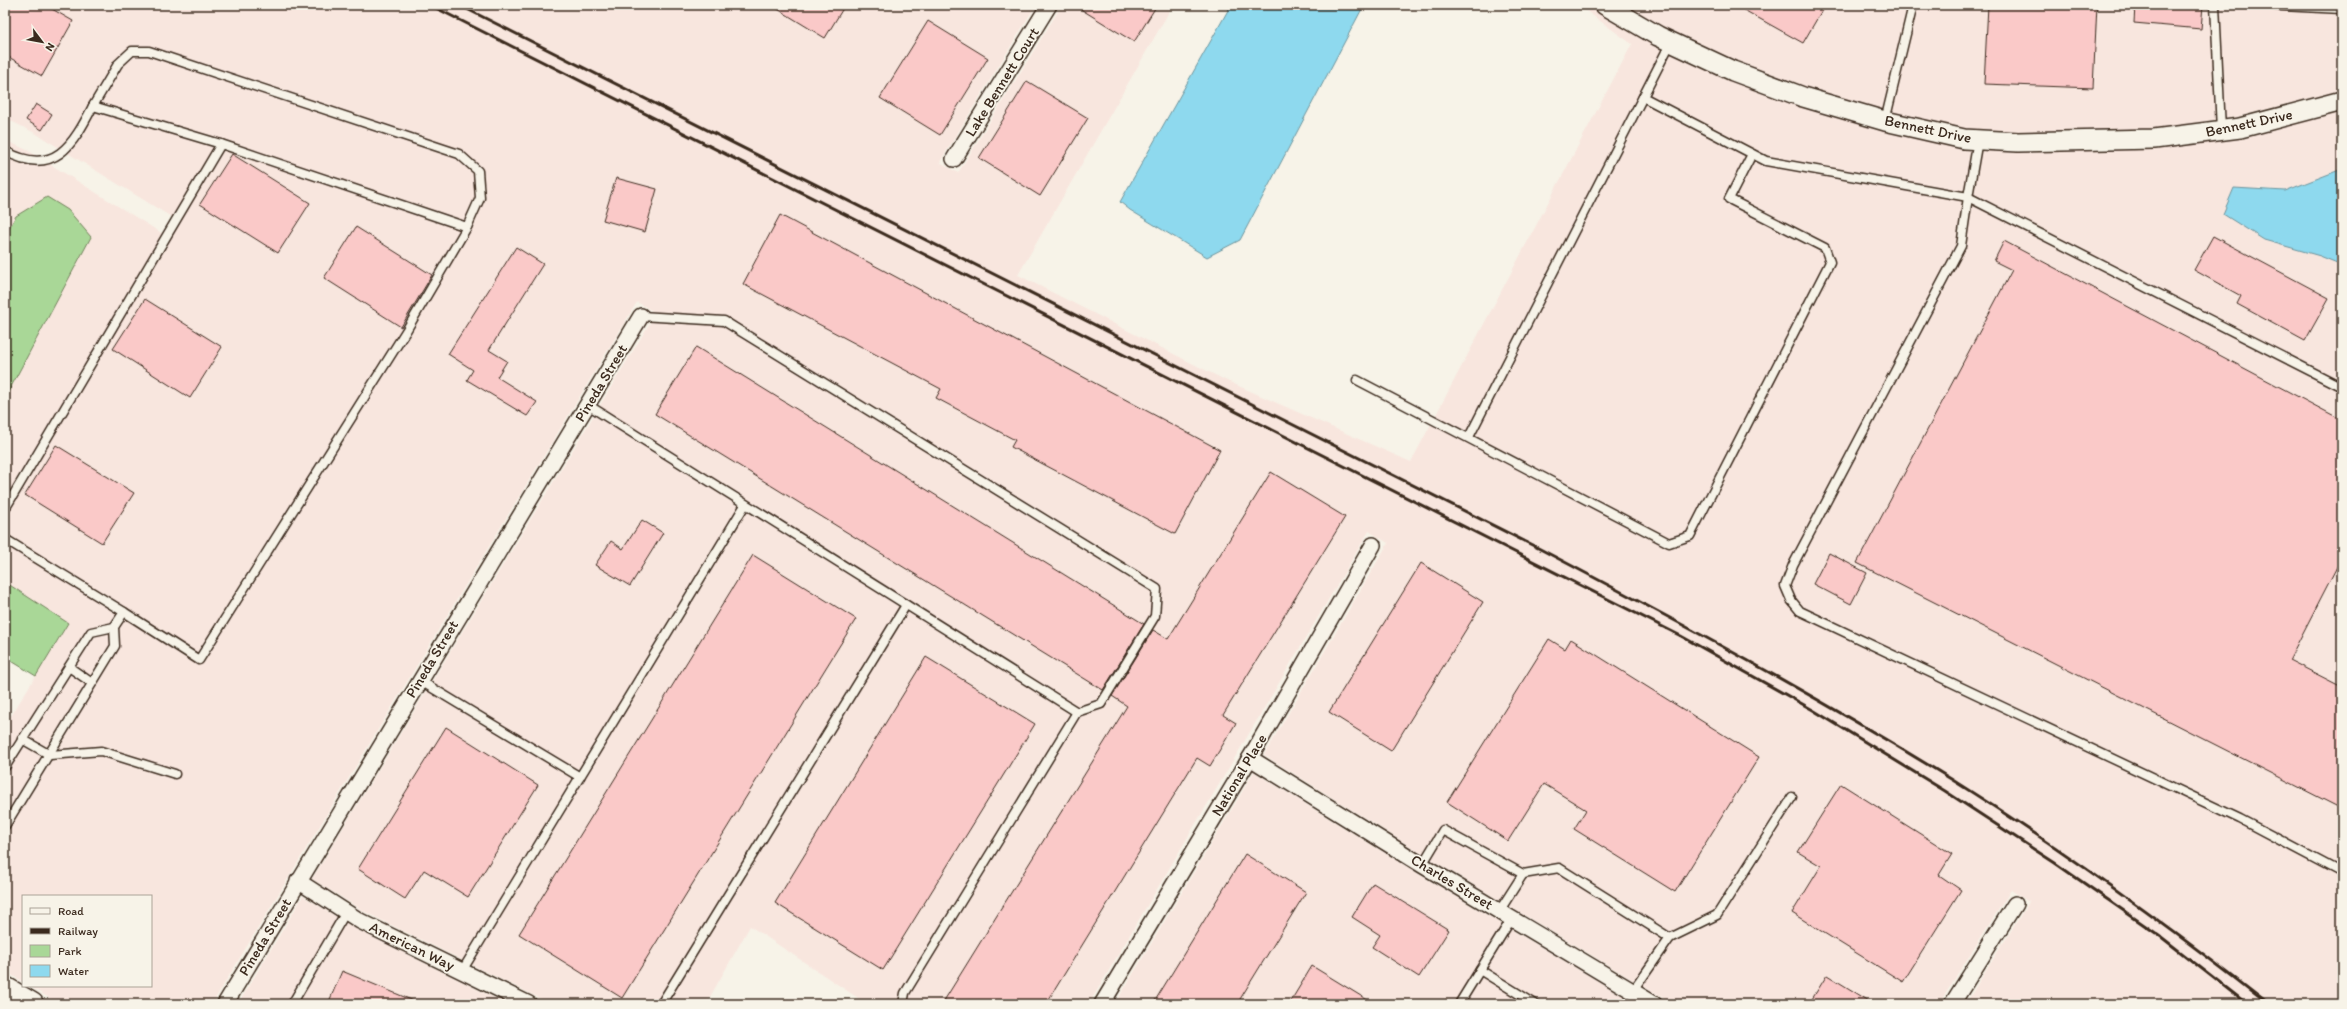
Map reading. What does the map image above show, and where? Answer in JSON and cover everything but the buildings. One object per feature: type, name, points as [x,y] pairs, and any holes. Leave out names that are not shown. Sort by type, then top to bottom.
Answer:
[{"type":"main road","points":[[5,988],[32,1004]]},
{"type":"street","name":"Lake Bennett Court","points":[[954,159],[1049,5]]},
{"type":"street","name":"Bennett Drive","points":[[1605,5],[1625,10],[1671,42],[1733,71],[1761,82],[1802,97],[1885,121],[1964,139],[2018,142],[2154,139],[2240,128],[2342,101]]},
{"type":"street","name":"Pineda Street","points":[[225,1004],[641,316]]},
{"type":"street","name":"National Place","points":[[1102,1004],[1250,758],[1374,545]]},
{"type":"street","name":"Charles Street","points":[[1250,758],[1422,865],[1654,1004]]},
{"type":"street","name":"American Way","points":[[298,881],[360,921],[529,1004]]},
{"type":"street","points":[[1952,1004],[2015,904]]},
{"type":"lane","points":[[1885,121],[1913,5]]},
{"type":"lane","points":[[2215,5],[2221,130]]},
{"type":"lane","points":[[2262,5],[2342,9]]},
{"type":"lane","points":[[1469,437],[1671,42]]},
{"type":"lane","points":[[5,151],[37,161],[60,155],[77,137],[93,106],[118,64],[132,51],[149,51],[459,154],[478,171],[480,198],[467,227],[406,331],[199,660],[5,539]]},
{"type":"lane","points":[[1642,97],[1766,161],[1968,197],[2342,387]]},
{"type":"lane","points":[[93,106],[221,144],[467,227]]},
{"type":"lane","points":[[1978,140],[1961,246],[1793,565],[1785,586],[1791,600],[1800,611],[2240,818],[2342,873]]},
{"type":"lane","points":[[5,509],[221,144]]},
{"type":"lane","points":[[1358,380],[1669,543],[1690,536],[1830,262],[1825,248],[1729,200],[1752,154]]},
{"type":"lane","points":[[641,316],[724,321],[1157,589],[1156,616],[1101,704],[1077,712],[905,993],[904,1004]]},
{"type":"lane","points":[[588,405],[1077,712]]},
{"type":"lane","points":[[462,971],[744,504]]},
{"type":"lane","points":[[661,1004],[906,605]]},
{"type":"lane","points":[[5,826],[50,755],[115,646],[114,628],[124,612]]},
{"type":"lane","points":[[5,767],[91,632],[114,628]]},
{"type":"lane","points":[[69,667],[92,683]]},
{"type":"lane","points":[[420,680],[580,777]]},
{"type":"lane","points":[[22,739],[50,755],[101,750],[175,774]]},
{"type":"lane","points":[[1633,991],[1670,938],[1717,915],[1792,797]]},
{"type":"lane","points":[[1422,865],[1443,830],[1523,874],[1560,868],[1670,938]]},
{"type":"lane","points":[[1459,1004],[1480,970],[1523,874]]},
{"type":"lane","points":[[292,1004],[346,912]]},
{"type":"lane","points":[[1480,970],[1535,1004]]},
{"type":"shaded area","points":[[5,5],[630,5],[636,8],[638,5],[1036,5],[940,162],[958,173],[1062,5],[1173,5],[1018,275],[1225,380],[1411,462],[1632,44],[1578,5],[1587,5],[1653,45],[1729,80],[1800,107],[1893,134],[1963,149],[2020,153],[2155,149],[2244,138],[2342,112],[2342,169],[2285,191],[2258,188],[2321,256],[2342,265],[2342,1004],[1965,1004],[2029,902],[2011,890],[1939,1004],[1673,1004],[1427,857],[1264,755],[1388,543],[1369,531],[1089,1004],[867,1004],[750,926],[706,1004],[551,1004],[365,912],[312,879],[656,313],[637,302],[212,1004],[59,1004],[31,987],[152,987],[152,895],[22,895],[22,981],[5,971],[5,726],[68,623],[5,582],[5,398],[91,237],[16,216],[5,235],[5,140],[27,150],[163,234],[173,218],[35,133],[5,118]]},
{"type":"shaded area","points":[[1624,5],[2342,5],[2342,90],[2237,117],[2152,129],[2017,132],[1965,129],[1897,114],[1805,88],[1737,62],[1662,27]]},
{"type":"shaded area","points":[[1254,772],[1417,873],[1636,1004],[1115,1004]]},
{"type":"shaded area","points":[[303,896],[356,929],[507,1004],[238,1004]]},
{"type":"green space","points":[[47,197],[68,210],[91,237],[5,398],[5,235],[16,216]]},
{"type":"green space","points":[[5,582],[68,623],[36,676],[5,657]]},
{"type":"water","points":[[1231,5],[1364,5],[1240,240],[1207,257],[1130,210],[1120,202]]},
{"type":"water","points":[[2342,169],[2342,265],[2320,256],[2264,240],[2223,214],[2234,188],[2285,191]]},
{"type":"railway","points":[[430,5],[1681,636],[1813,710],[1945,791],[2055,863],[2160,936],[2247,1004]]},
{"type":"railway","points":[[459,5],[1540,549],[1747,660],[1901,748],[2033,832],[2112,887],[2268,1004]]}]
